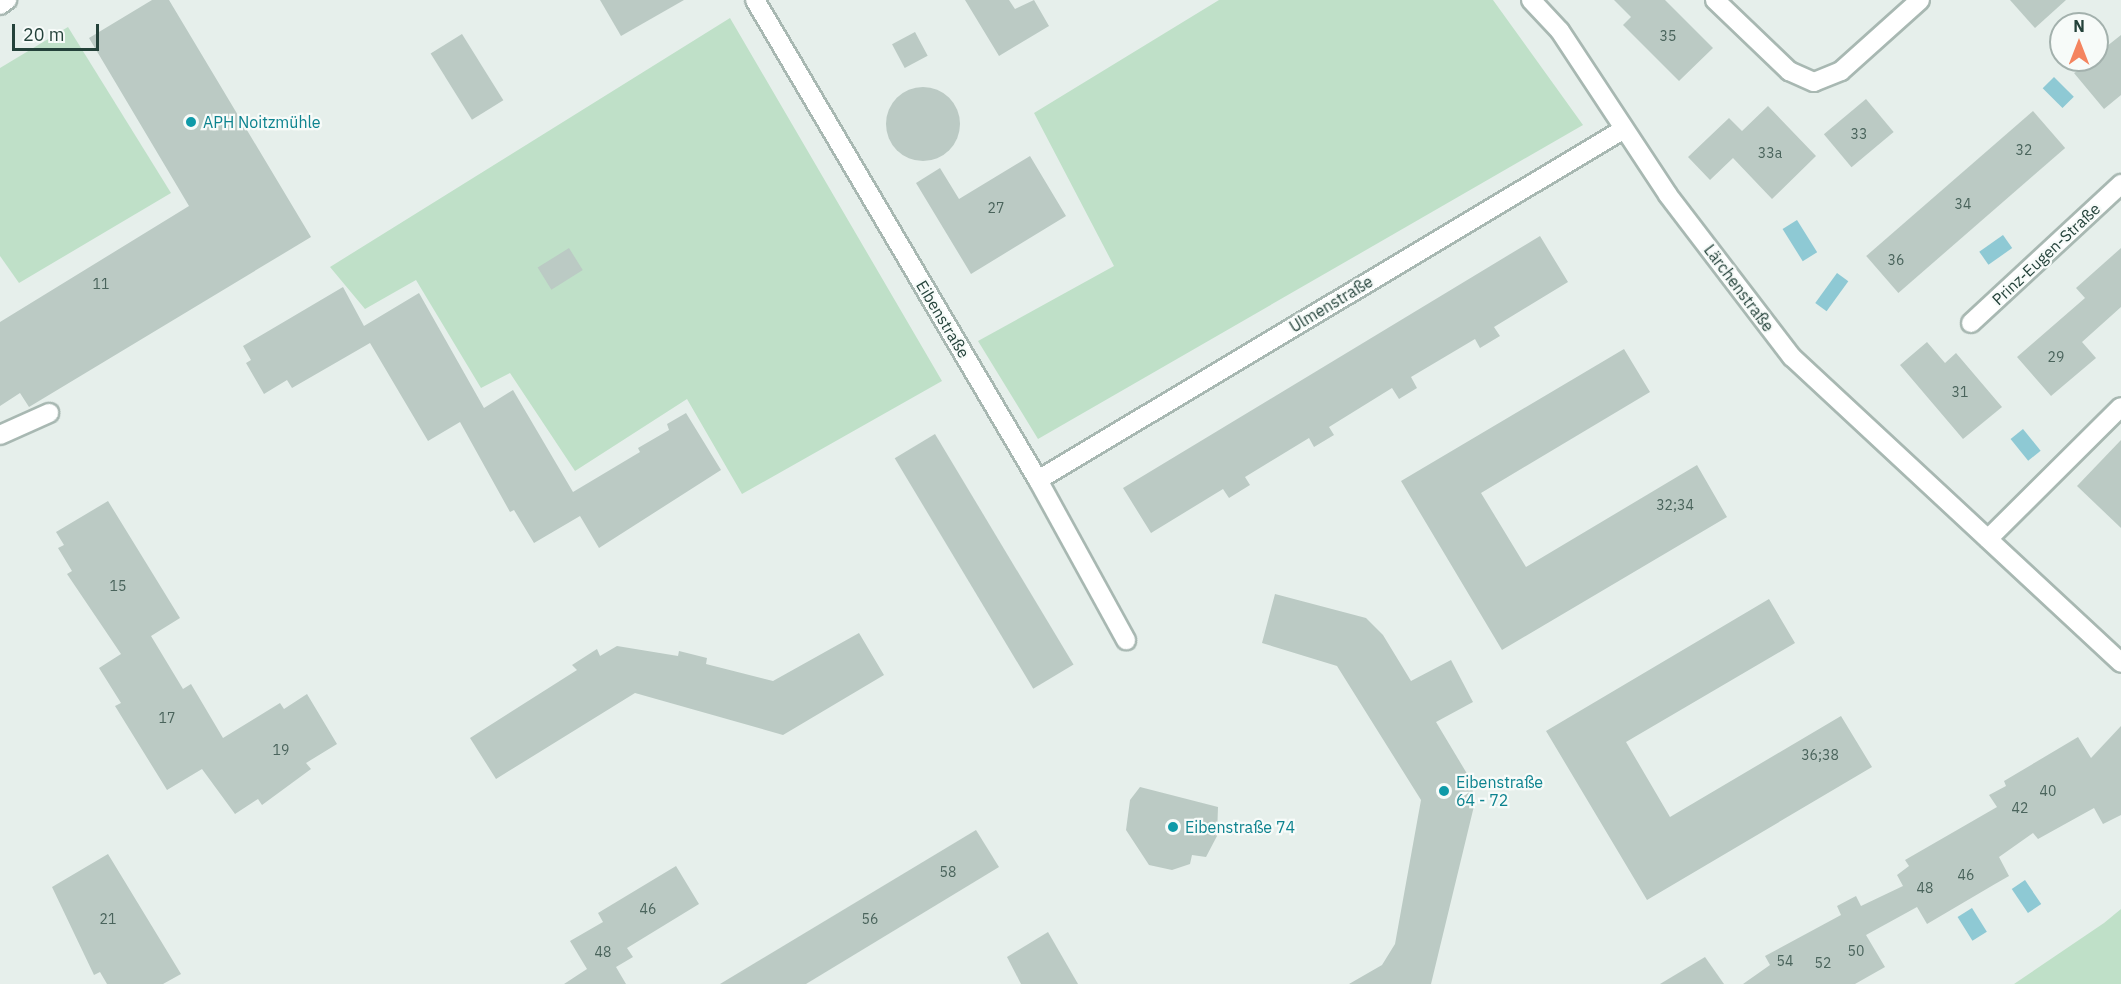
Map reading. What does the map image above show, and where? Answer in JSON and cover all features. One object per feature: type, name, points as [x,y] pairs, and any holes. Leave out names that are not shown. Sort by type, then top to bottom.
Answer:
[{"type":"street","points":[[0,4],[7,0]]},
{"type":"street","name":"Eibenstraße","points":[[755,0],[1038,480],[1126,640]]},
{"type":"street","name":"Lärchenstraße","points":[[1532,0],[1560,31],[1668,195],[1792,357],[2121,663]]},
{"type":"street","points":[[1715,0],[1790,71],[1814,82],[1841,71],[1920,0]]},
{"type":"street","name":"Ulmenstraße","points":[[1038,480],[1624,129]]},
{"type":"street","name":"Prinz-Eugen-Straße","points":[[1971,323],[2121,184]]},
{"type":"street","points":[[0,435],[49,413]]},
{"type":"street","points":[[1988,539],[2119,414]]},
{"type":"green space","points":[[1219,0],[1493,0],[1583,125],[1038,439],[978,341],[1114,266],[1034,113]]},
{"type":"green space","points":[[730,18],[942,381],[742,494],[687,399],[575,471],[510,373],[481,388],[416,280],[365,309],[330,267]]},
{"type":"green space","points":[[68,27],[171,193],[19,283],[0,256],[0,68]]},
{"type":"green space","points":[[2121,909],[2121,984],[2014,984],[2104,923]]},
{"type":"water","points":[[2054,77],[2074,97],[2062,108],[2043,88]]},
{"type":"water","points":[[1797,220],[1817,252],[1803,261],[1783,229]]},
{"type":"water","points":[[2003,235],[2012,248],[1988,265],[1979,252]]},
{"type":"water","points":[[1837,273],[1848,281],[1827,311],[1815,303]]},
{"type":"water","points":[[2023,429],[2041,451],[2028,461],[2011,439]]},
{"type":"water","points":[[2025,880],[2041,904],[2028,913],[2012,889]]},
{"type":"water","points":[[1972,908],[1987,932],[1972,941],[1958,917]]},
{"type":"building","name":"APH Noitzmühle","points":[[152,0],[169,0],[311,237],[29,407],[20,393],[0,406],[0,322],[189,206],[89,38]]},
{"type":"building","points":[[600,0],[684,0],[621,36]]},
{"type":"building","points":[[965,0],[1009,0],[1015,9],[1034,0],[1049,26],[999,56]]},
{"type":"building","points":[[1614,0],[1665,0],[1713,48],[1679,81],[1623,25],[1631,17]]},
{"type":"building","points":[[2010,0],[2066,0],[2053,12],[2049,12],[2049,15],[2035,28]]},
{"type":"building","points":[[915,32],[928,56],[905,68],[892,44]]},
{"type":"building","points":[[462,34],[503,100],[472,120],[431,54]]},
{"type":"building","points":[[2121,35],[2121,95],[2104,109],[2074,73],[2109,72],[2109,44]]},
{"type":"building","points":[[923,87],[937,90],[949,98],[957,110],[960,124],[957,138],[949,150],[937,158],[923,161],[909,158],[897,150],[889,138],[886,124],[889,110],[897,98],[909,90]]},
{"type":"building","points":[[1866,99],[1894,132],[1852,167],[1824,134]]},
{"type":"building","points":[[1768,106],[1816,156],[1772,199],[1733,158],[1710,180],[1688,157],[1729,118],[1742,131]]},
{"type":"building","points":[[2033,111],[2065,148],[1898,293],[1866,256]]},
{"type":"building","points":[[1030,156],[1066,216],[971,274],[916,183],[940,168],[959,199]]},
{"type":"building","points":[[1540,236],[1568,282],[1494,327],[1500,336],[1480,348],[1475,339],[1411,377],[1417,388],[1399,399],[1392,388],[1329,427],[1334,435],[1314,447],[1309,438],[1245,477],[1250,485],[1229,498],[1223,489],[1151,533],[1123,488]]},
{"type":"building","points":[[569,248],[583,270],[551,290],[538,268]]},
{"type":"building","points":[[2121,248],[2121,307],[2082,342],[2096,358],[2051,396],[2017,357],[2085,298],[2076,288]]},
{"type":"building","points":[[343,287],[364,326],[419,293],[484,408],[513,390],[573,492],[640,452],[638,448],[669,430],[667,424],[686,413],[721,470],[599,548],[580,516],[534,543],[514,510],[510,512],[460,422],[428,441],[370,343],[292,388],[287,380],[264,394],[246,363],[251,360],[243,346]]},
{"type":"building","points":[[1927,342],[1945,363],[1956,353],[2002,407],[1963,439],[1900,365]]},
{"type":"building","points":[[1624,349],[1650,392],[1481,493],[1526,567],[1697,465],[1727,517],[1502,650],[1401,481]]},
{"type":"building","points":[[935,434],[1074,665],[1033,689],[895,458]]},
{"type":"building","points":[[2121,440],[2121,528],[2077,486]]},
{"type":"building","points":[[108,501],[180,618],[151,636],[183,689],[191,684],[223,738],[280,703],[284,709],[307,694],[337,744],[306,763],[311,769],[262,805],[258,799],[235,814],[202,769],[167,790],[115,706],[121,703],[99,668],[121,654],[67,574],[72,571],[58,548],[64,545],[56,532]]},
{"type":"building","name":"Eibenstraße 64 - 72","points":[[1275,594],[1366,618],[1383,635],[1411,681],[1451,660],[1473,702],[1436,722],[1472,782],[1474,806],[1431,984],[1349,984],[1382,965],[1395,944],[1421,800],[1337,666],[1262,643]]},
{"type":"building","points":[[1769,599],[1795,643],[1626,742],[1670,817],[1841,716],[1872,767],[1647,900],[1546,731]]},
{"type":"building","points":[[859,633],[884,675],[783,735],[635,693],[496,779],[470,738],[577,670],[572,665],[597,649],[600,656],[617,646],[678,656],[679,651],[707,658],[706,664],[773,681]]},
{"type":"building","points":[[2121,726],[2121,815],[2103,824],[2094,808],[2038,839],[2033,833],[1999,857],[2009,876],[1927,924],[1917,907],[1866,935],[1885,967],[1855,984],[1743,984],[1770,965],[1765,956],[1841,915],[1837,906],[1856,896],[1861,906],[1903,886],[1897,875],[1909,866],[1905,860],[1997,807],[1989,795],[2006,786],[2004,781],[2078,737],[2091,758]]},
{"type":"building","name":"Eibenstraße 74","points":[[1140,787],[1218,807],[1217,836],[1206,857],[1192,855],[1190,864],[1172,870],[1149,865],[1126,830],[1130,800]]},
{"type":"building","points":[[976,830],[999,867],[806,984],[720,984]]},
{"type":"building","points":[[108,854],[181,974],[163,984],[107,984],[100,972],[94,975],[52,887]]},
{"type":"building","points":[[676,866],[699,904],[627,948],[633,957],[616,967],[626,984],[564,984],[587,969],[570,941],[603,922],[598,913]]},
{"type":"building","points":[[1048,932],[1078,984],[1021,984],[1007,957]]},
{"type":"building","points":[[1705,957],[1724,984],[1660,984]]},
{"type":"place","name":"APH Noitzmühle","points":[[191,122]]},
{"type":"place","name":"Eibenstraße 64 - 72","points":[[1444,791]]},
{"type":"place","name":"Eibenstraße 74","points":[[1173,827]]}]
